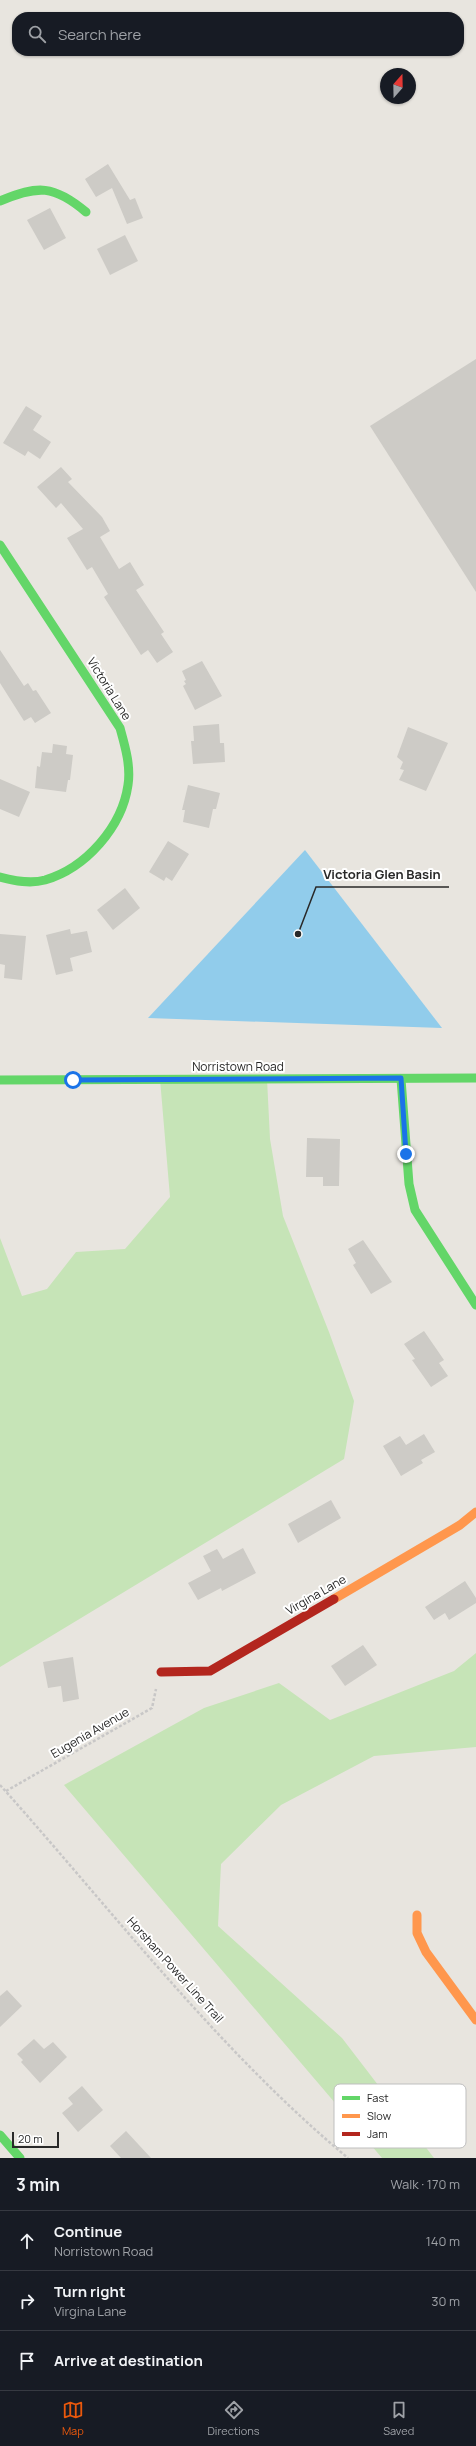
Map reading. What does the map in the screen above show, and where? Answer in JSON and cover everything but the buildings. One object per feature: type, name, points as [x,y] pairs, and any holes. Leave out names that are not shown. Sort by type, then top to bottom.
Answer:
[{"type":"street","points":[[0,201],[24,191],[44,188],[68,196],[86,212]]},
{"type":"street","name":"Victoria Lane","points":[[0,545],[120,728],[127,759],[128,785],[122,807],[102,841],[69,871],[41,881],[27,882],[0,877]]},
{"type":"street","points":[[401,1078],[409,1184],[415,1210],[476,1306]]},
{"type":"street","name":"Norristown Road","points":[[0,1080],[476,1078]]},
{"type":"street","name":"Virgina Lane","points":[[161,1672],[210,1671],[460,1525],[476,1512]]},
{"type":"street","points":[[417,1914],[417,1933],[426,1952],[476,2020]]},
{"type":"street","points":[[0,2135],[20,2158]]},
{"type":"path","name":"Eugenia Avenue","points":[[6,1792],[152,1708],[161,1672]]},
{"type":"path","name":"Horsham Power Line Trail","points":[[0,1785],[202,2014],[299,2117],[334,2146]]},
{"type":"path","name":"Horsham Power Line Trail","points":[[336,2148],[348,2158]]},
{"type":"green space","points":[[160,1079],[267,1079],[270,1139],[283,1216],[329,1332],[354,1401],[344,1459],[0,1667],[0,1238],[22,1296],[47,1289],[76,1252],[125,1249],[170,1197]]},
{"type":"green space","points":[[476,1653],[476,1747],[374,1756],[281,1805],[221,1864],[218,1926],[342,2038],[377,2084],[334,2084],[334,2102],[64,1785],[204,1708],[279,1683],[330,1720],[454,1671]]},
{"type":"green space","points":[[373,2148],[426,2148],[434,2158],[382,2158]]},
{"type":"water","points":[[305,850],[442,1028],[148,1018]]},
{"type":"traffic: fast","points":[[0,201],[25,192],[45,190],[55,192],[75,203],[86,212]]},
{"type":"traffic: fast","points":[[0,545],[120,728],[129,771],[128,785],[118,816],[100,844],[88,856],[60,874],[45,880],[22,882],[0,877]]},
{"type":"traffic: fast","points":[[0,1080],[476,1078]]},
{"type":"traffic: fast","points":[[401,1079],[409,1184],[415,1210],[476,1305]]},
{"type":"traffic: fast","points":[[0,2135],[20,2158]]},
{"type":"traffic: slow","points":[[334,1599],[460,1525],[476,1512]]},
{"type":"traffic: slow","points":[[417,1915],[417,1933],[426,1952],[476,2020]]},
{"type":"traffic: jam","points":[[161,1672],[210,1671],[334,1599]]},
{"type":"place","name":"Victoria Glen Basin","points":[[298,934]]},
{"type":"route","points":[[73,1080],[401,1078],[406,1154]]}]
